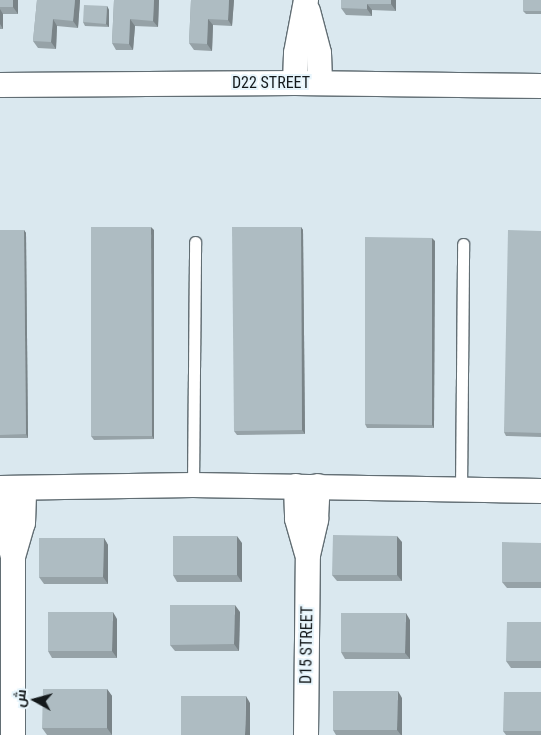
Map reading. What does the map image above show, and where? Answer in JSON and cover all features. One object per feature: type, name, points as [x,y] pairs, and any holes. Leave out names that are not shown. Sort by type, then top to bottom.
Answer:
[{"type":"street","points":[[295,82],[296,53],[306,4]]},
{"type":"street","points":[[306,4],[319,53],[320,83]]},
{"type":"street","name":"D22 STREET","points":[[0,85],[295,82],[541,86]]},
{"type":"street","points":[[13,735],[14,557],[23,523],[9,488],[193,485],[541,491]]},
{"type":"street","name":"D15 STREET","points":[[306,735],[308,555],[297,519],[307,486]]},
{"type":"lane","points":[[193,485],[195,242]]},
{"type":"lane","points":[[461,491],[463,244]]},
{"type":"building","points":[[0,0],[13,0],[13,7],[0,7]]},
{"type":"building","points":[[37,0],[75,0],[73,21],[53,19],[51,42],[33,41]]},
{"type":"building","points":[[114,0],[154,0],[153,21],[130,19],[129,44],[112,43]]},
{"type":"building","points":[[191,0],[229,0],[228,20],[208,19],[207,44],[189,43]]},
{"type":"building","points":[[341,0],[391,0],[391,4],[367,4],[367,9],[341,8]]},
{"type":"building","points":[[523,0],[541,0],[541,11],[523,11]]},
{"type":"building","points":[[84,5],[107,6],[106,24],[83,22]]},
{"type":"building","points":[[91,227],[151,227],[152,436],[91,436]]},
{"type":"building","points":[[232,227],[301,227],[302,430],[234,431]]},
{"type":"building","points":[[0,230],[24,230],[26,434],[0,435]]},
{"type":"building","points":[[508,230],[541,231],[541,433],[504,432]]},
{"type":"building","points":[[365,237],[432,238],[432,425],[365,424]]},
{"type":"building","points":[[333,535],[397,536],[397,575],[332,575]]},
{"type":"building","points":[[173,536],[237,536],[237,575],[173,575]]},
{"type":"building","points":[[39,538],[104,538],[103,577],[39,577]]},
{"type":"building","points":[[502,542],[541,543],[541,582],[502,582]]},
{"type":"building","points":[[170,605],[235,605],[234,644],[170,645]]},
{"type":"building","points":[[48,612],[113,612],[112,651],[48,651]]},
{"type":"building","points":[[341,613],[406,613],[405,653],[341,652]]},
{"type":"building","points":[[507,622],[541,622],[541,661],[506,661]]},
{"type":"building","points":[[43,689],[107,689],[107,728],[42,728]]},
{"type":"building","points":[[333,691],[398,691],[397,730],[333,730]]},
{"type":"building","points":[[504,692],[541,692],[541,731],[503,731]]},
{"type":"building","points":[[181,696],[246,696],[245,735],[181,735]]}]
